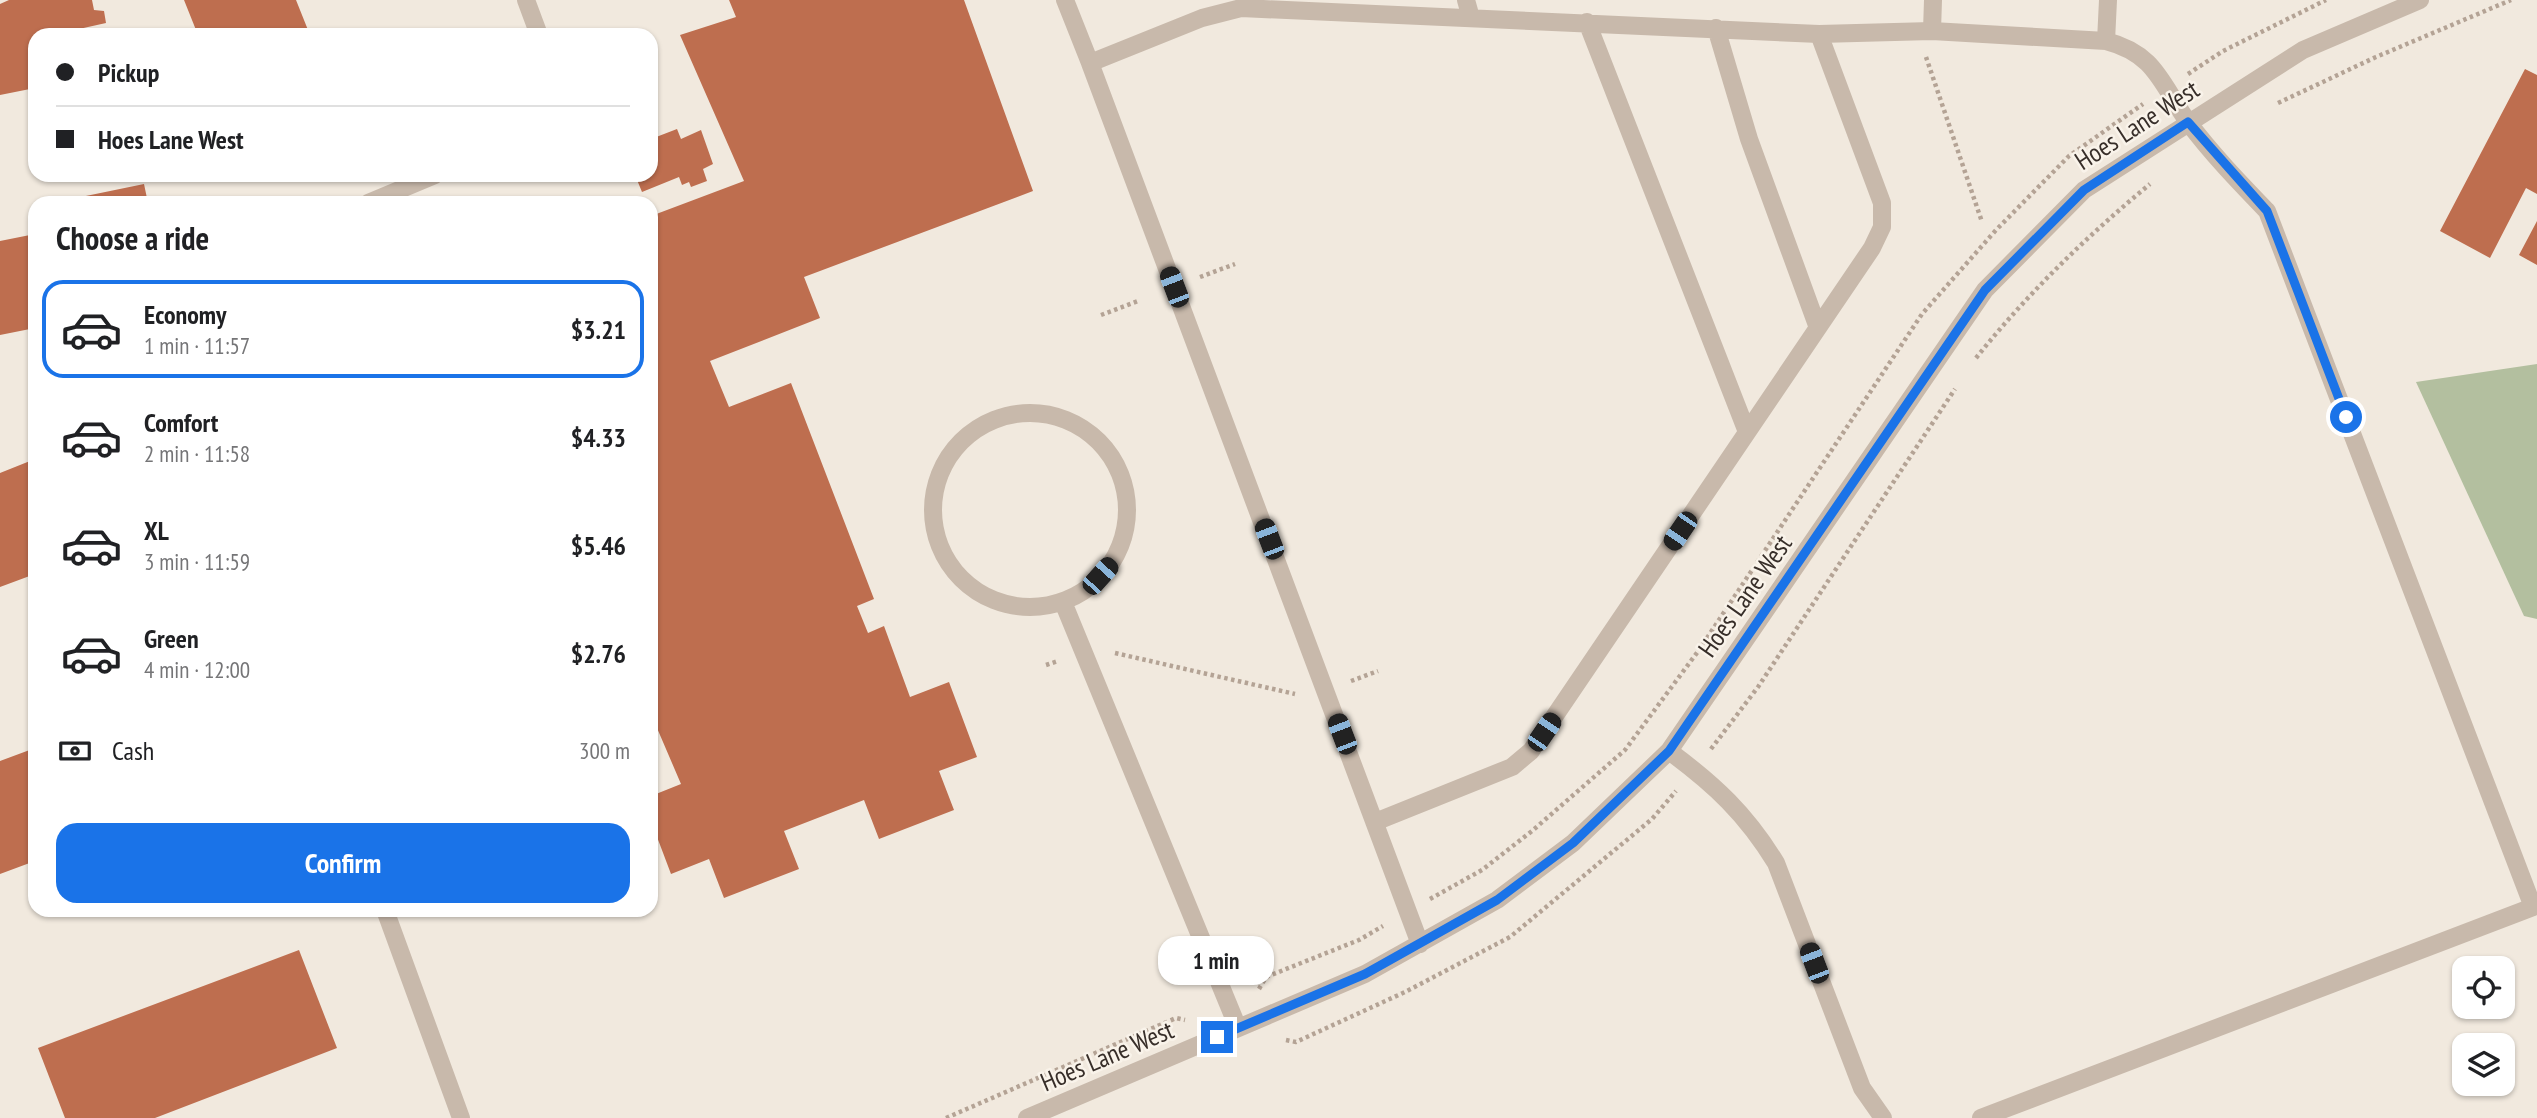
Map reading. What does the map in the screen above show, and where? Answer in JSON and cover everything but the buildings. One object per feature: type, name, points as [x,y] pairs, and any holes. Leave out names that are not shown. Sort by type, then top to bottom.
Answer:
[{"type":"street","points":[[526,0],[536,28]]},
{"type":"street","points":[[1065,0],[1420,944]]},
{"type":"street","points":[[1932,31],[1933,0]]},
{"type":"street","points":[[2106,41],[2108,0]]},
{"type":"street","name":"Hoes Lane West","points":[[1027,1118],[1365,974],[1497,900],[1573,843],[1669,751],[1985,290],[2084,190],[2303,50],[2420,0]]},
{"type":"street","points":[[1090,63],[1202,18],[1241,8],[1469,9],[1587,22],[1819,34],[1932,31],[2106,41],[2126,46],[2160,74],[2188,122],[2267,211],[2533,907],[1981,1118]]},
{"type":"street","points":[[1587,22],[1747,432]]},
{"type":"street","points":[[1716,28],[1749,139],[1818,328]]},
{"type":"street","points":[[1375,822],[1512,767],[1531,751],[1872,248],[1882,227],[1882,203],[1819,34]]},
{"type":"street","points":[[385,196],[418,182]]},
{"type":"street","points":[[1016,414],[1048,414],[1067,420],[1100,442],[1122,477],[1127,517],[1120,548],[1111,565],[1090,587],[1063,602],[1044,607],[1012,606],[993,601],[959,579],[938,544],[933,514],[936,484],[944,465],[961,441],[988,423],[1016,414]]},
{"type":"street","points":[[1063,602],[1238,1028]]},
{"type":"street","points":[[1669,751],[1720,790],[1738,810],[1776,863],[1862,1088],[1883,1118]]},
{"type":"street","points":[[388,917],[461,1118]]},
{"type":"path","points":[[1959,384],[1751,696],[1652,819],[1510,937],[1405,992],[1296,1042],[1238,1028],[1266,977],[1359,940],[1482,870],[1532,831],[1625,750],[1699,650],[1923,314],[1996,230],[2069,156],[2223,51],[2326,0]]},
{"type":"path","points":[[2272,106],[2376,57],[2511,0]]},
{"type":"path","points":[[1925,56],[1982,222]]},
{"type":"path","points":[[1974,361],[2014,310],[2091,233],[2155,181]]},
{"type":"path","points":[[1193,280],[1235,264]]},
{"type":"path","points":[[1101,315],[1138,301]]},
{"type":"path","points":[[1115,653],[1309,697]]},
{"type":"path","points":[[1347,682],[1378,671]]},
{"type":"green space","points":[[2537,364],[2537,619],[2524,616],[2416,382]]},
{"type":"route","points":[[1217,1037],[1365,974],[1497,900],[1573,843],[1618,801],[1669,751],[1985,290],[2084,190],[2188,122],[2267,211],[2346,417]]}]
